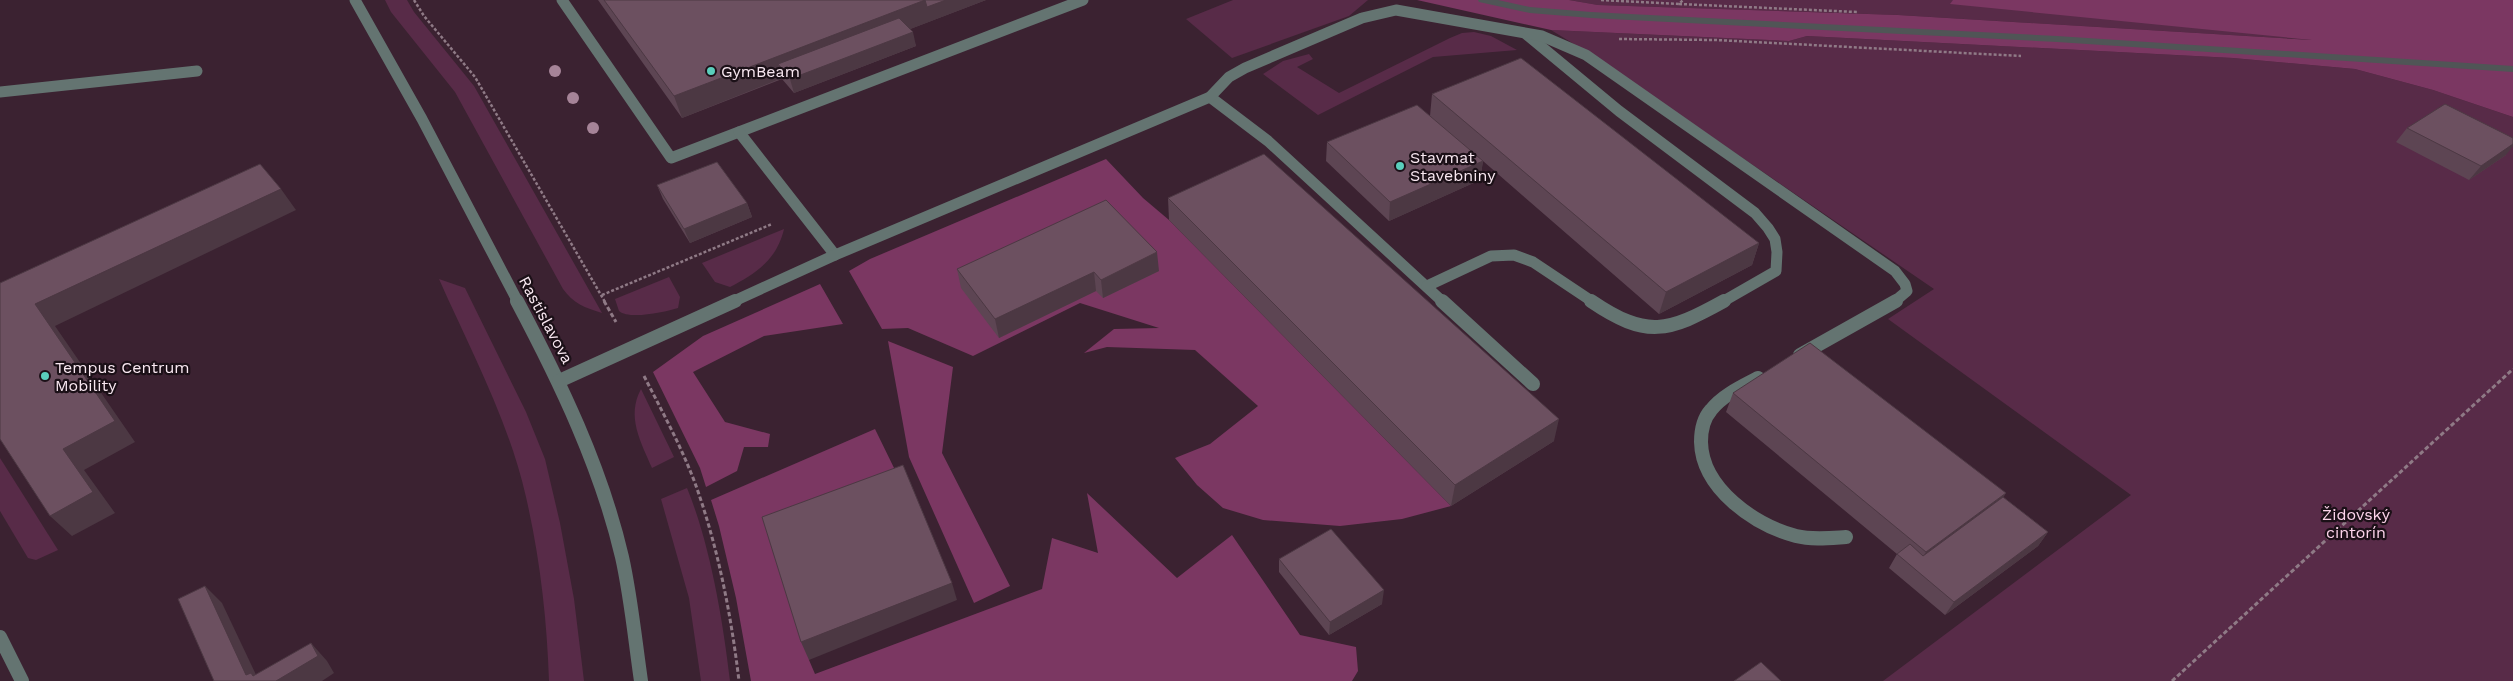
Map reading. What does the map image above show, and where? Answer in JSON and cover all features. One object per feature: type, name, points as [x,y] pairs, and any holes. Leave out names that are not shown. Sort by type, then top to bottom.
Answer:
[{"type":"street","name":"Rastislavova","points":[[355,0],[422,119],[559,381],[591,458],[622,557],[641,681]]},
{"type":"street","points":[[562,0],[671,158],[1083,0]]},
{"type":"street","points":[[559,381],[835,255],[1210,97],[1229,77],[1245,68],[1380,12],[1396,10],[1417,12],[1524,32],[1553,39],[1586,55],[1895,271],[1905,284],[1907,291],[1901,298],[1787,362]]},
{"type":"street","points":[[1426,286],[1496,254],[1515,255],[1532,262],[1618,317],[1638,325],[1660,328],[1679,324],[1776,271],[1780,257],[1775,238],[1764,222],[1745,205],[1627,118],[1568,71],[1524,32]]},
{"type":"street","points":[[0,92],[197,71]]},
{"type":"street","points":[[1210,97],[1268,141],[1533,384]]},
{"type":"street","points":[[739,132],[835,255]]},
{"type":"street","points":[[1770,371],[1719,400],[1706,416],[1700,433],[1708,475],[1722,491],[1760,520],[1796,536],[1846,537]]},
{"type":"street","points":[[0,637],[22,681]]},
{"type":"path","points":[[1601,0],[1857,12]]},
{"type":"path","points":[[1680,4],[1683,0]]},
{"type":"path","points":[[1612,39],[1716,40],[2021,56]]},
{"type":"path","points":[[602,295],[800,212]]},
{"type":"path","points":[[2172,681],[2513,368]]},
{"type":"green space","points":[[385,0],[407,0],[414,12],[474,86],[602,313],[580,304],[563,289],[455,92],[391,12]]},
{"type":"green space","points":[[1233,0],[1368,0],[1349,16],[1232,58],[1186,19]]},
{"type":"green space","points":[[1569,0],[2513,0],[2330,41],[1898,15],[1598,5]]},
{"type":"green space","name":"Židovský cintorín","points":[[1551,30],[1789,41],[1807,36],[2233,58],[2355,69],[2433,90],[2513,117],[2513,681],[1883,681],[2131,495],[1888,319],[1934,289],[1595,57]]},
{"type":"green space","points":[[1474,32],[1491,36],[1517,50],[1433,57],[1318,115],[1263,74],[1283,61],[1309,54],[1313,59],[1297,67],[1339,93],[1450,38],[1462,33]]},
{"type":"green space","points":[[784,229],[781,240],[771,257],[749,276],[730,287],[715,282],[702,263]]},
{"type":"green space","points":[[669,277],[680,297],[678,308],[639,315],[624,314],[619,311],[615,299]]},
{"type":"green space","points":[[439,279],[465,288],[526,412],[545,459],[560,523],[574,599],[584,681],[549,681],[545,612],[539,566],[519,469],[488,386]]},
{"type":"green space","points":[[641,389],[674,457],[652,468],[640,439],[635,419],[637,399]]},
{"type":"green space","points":[[0,458],[58,550],[36,560],[28,558],[0,511]]},
{"type":"green space","points":[[687,488],[709,558],[724,633],[730,681],[701,681],[689,598],[661,499]]},
{"type":"shaded area","points":[[1417,0],[1569,0],[1598,5],[1898,15],[2312,40],[1950,4],[1953,0],[2513,0],[2513,117],[2433,90],[2355,69],[2233,58],[1807,36],[1789,41],[1551,30]]},
{"type":"shaded area","points":[[1106,159],[1143,198],[1169,220],[1451,506],[1402,519],[1340,526],[1263,520],[1223,508],[1197,485],[1175,458],[1210,444],[1258,406],[1195,350],[1107,347],[1084,353],[1114,329],[1159,328],[1080,303],[973,356],[908,328],[882,329],[849,271],[870,259]]},
{"type":"shaded area","points":[[820,284],[843,324],[764,336],[693,372],[725,422],[770,434],[768,447],[744,447],[737,471],[706,487],[700,468],[653,372],[703,336]]},
{"type":"shaded area","points":[[888,341],[953,367],[942,453],[1010,586],[974,603],[909,457]]},
{"type":"shaded area","points":[[875,429],[896,472],[809,660],[815,674],[1042,589],[1052,538],[1098,553],[1087,493],[1177,578],[1232,535],[1300,635],[1356,647],[1358,671],[1352,681],[751,681],[736,598],[711,500]]},
{"type":"building","points":[[604,0],[925,0],[674,96]]},
{"type":"building","points":[[925,0],[946,0],[927,7]]},
{"type":"building","points":[[899,18],[913,32],[790,79],[778,64]]},
{"type":"building","points":[[1521,58],[1759,243],[1666,292],[1432,94]]},
{"type":"building","points":[[2445,104],[2513,138],[2513,144],[2481,166],[2407,128]]},
{"type":"building","points":[[1417,105],[1483,161],[1390,202],[1327,142]]},
{"type":"building","points":[[1264,154],[1559,419],[1455,485],[1168,198]]},
{"type":"building","points":[[717,162],[747,203],[684,229],[657,185]]},
{"type":"building","points":[[260,164],[281,189],[35,304],[115,421],[63,449],[93,492],[50,516],[0,439],[0,283]]},
{"type":"building","points":[[1106,200],[1157,252],[1101,280],[1094,272],[995,319],[957,269]]},
{"type":"building","points":[[1810,343],[2006,493],[1926,552],[1733,393]]},
{"type":"building","points":[[903,465],[952,583],[801,642],[762,517]]},
{"type":"building","points":[[2003,497],[2048,532],[1954,602],[1897,554],[1910,544],[1923,556]]},
{"type":"building","points":[[1331,529],[1384,590],[1330,622],[1279,559]]},
{"type":"building","points":[[205,586],[246,675],[251,673],[253,676],[311,643],[318,656],[276,681],[214,681],[178,599]]},
{"type":"building","points":[[1761,662],[1781,681],[1734,681]]},
{"type":"waterway","points":[[1483,0],[1530,10],[1591,15],[2057,39],[2513,69]]},
{"type":"place","name":"GymBeam","points":[[711,71]]},
{"type":"place","name":"Stavmat Stavebniny","points":[[1400,166]]},
{"type":"place","name":"Tempus Centrum Mobility","points":[[45,376]]}]
